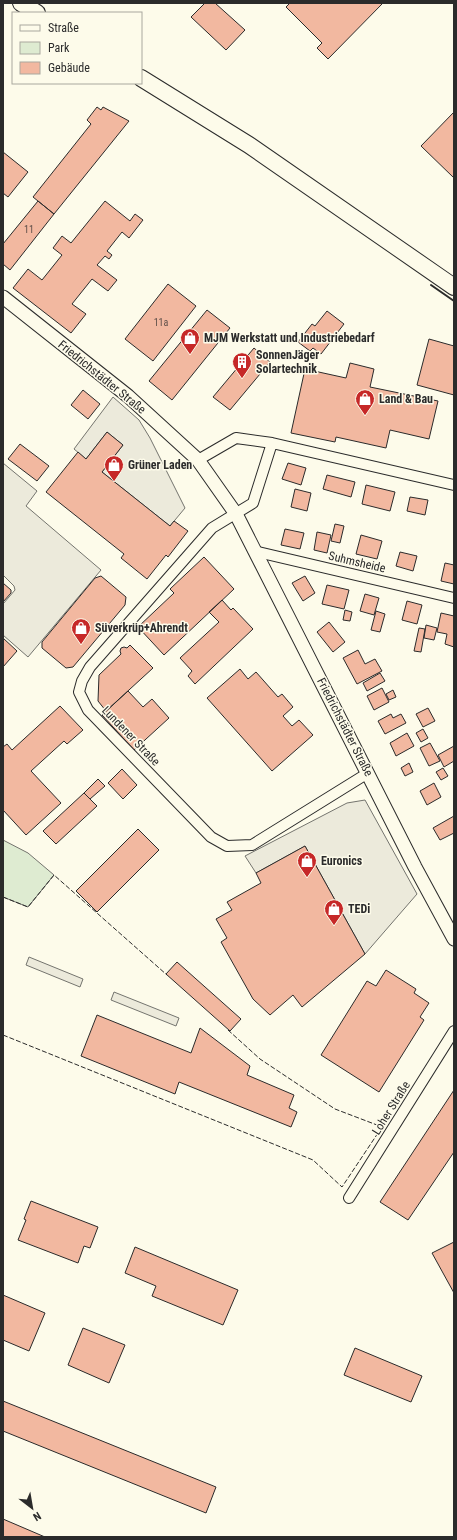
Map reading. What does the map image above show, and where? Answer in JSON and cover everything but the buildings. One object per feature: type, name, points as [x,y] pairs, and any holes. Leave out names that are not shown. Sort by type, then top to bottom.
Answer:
[{"type":"main road","points":[[21,3],[35,12]]},
{"type":"main road","points":[[142,79],[249,145],[454,287]]},
{"type":"street","name":"Friedrichstädter Straße","points":[[3,297],[128,396],[198,460],[236,514],[454,939]]},
{"type":"street","points":[[198,460],[236,438],[272,443],[454,484]]},
{"type":"street","points":[[236,514],[253,503],[272,443]]},
{"type":"street","name":"Lundener Straße","points":[[236,514],[212,528],[90,667],[82,681],[79,692],[88,710],[211,837],[227,846],[252,845],[368,773]]},
{"type":"street","name":"Suhmsheide","points":[[254,551],[454,598]]},
{"type":"street","name":"Loher Straße","points":[[349,1198],[454,1031]]},
{"type":"green space","points":[[3,840],[28,853],[54,875],[28,907],[3,897]]},
{"type":"shaded area","points":[[113,397],[139,420],[150,438],[185,508],[170,526],[102,472],[123,445],[107,432],[86,459],[74,449]]},
{"type":"shaded area","points":[[3,463],[37,491],[26,506],[101,570],[28,657],[3,635],[3,604],[15,590],[14,586],[3,575]]},
{"type":"shaded area","points":[[365,800],[417,894],[365,954],[305,846],[256,873],[245,856],[347,803]]},
{"type":"shaded area","points":[[29,957],[83,979],[80,987],[26,965]]},
{"type":"shaded area","points":[[114,992],[179,1018],[176,1026],[111,1000]]},
{"type":"fence","points":[[3,897],[28,907],[54,875],[167,975]]},
{"type":"fence","points":[[3,1035],[313,1160],[342,1187],[384,1124],[377,1125],[335,1109],[260,1059],[228,1030]]},
{"type":"wall","points":[[431,285],[454,301]]},
{"type":"place","name":"MJM Werkstatt und Industriebedarf","points":[[190,355]]},
{"type":"place","name":"SonnenJäger Solartechnik","points":[[242,379]]},
{"type":"place","name":"Land & Bau","points":[[365,416]]},
{"type":"place","name":"Grüner Laden","points":[[114,482]]},
{"type":"place","name":"Süverkrüp+Ahrendt","points":[[81,645]]},
{"type":"place","name":"Euronics","points":[[307,878]]},
{"type":"place","name":"TEDi","points":[[334,926]]}]
